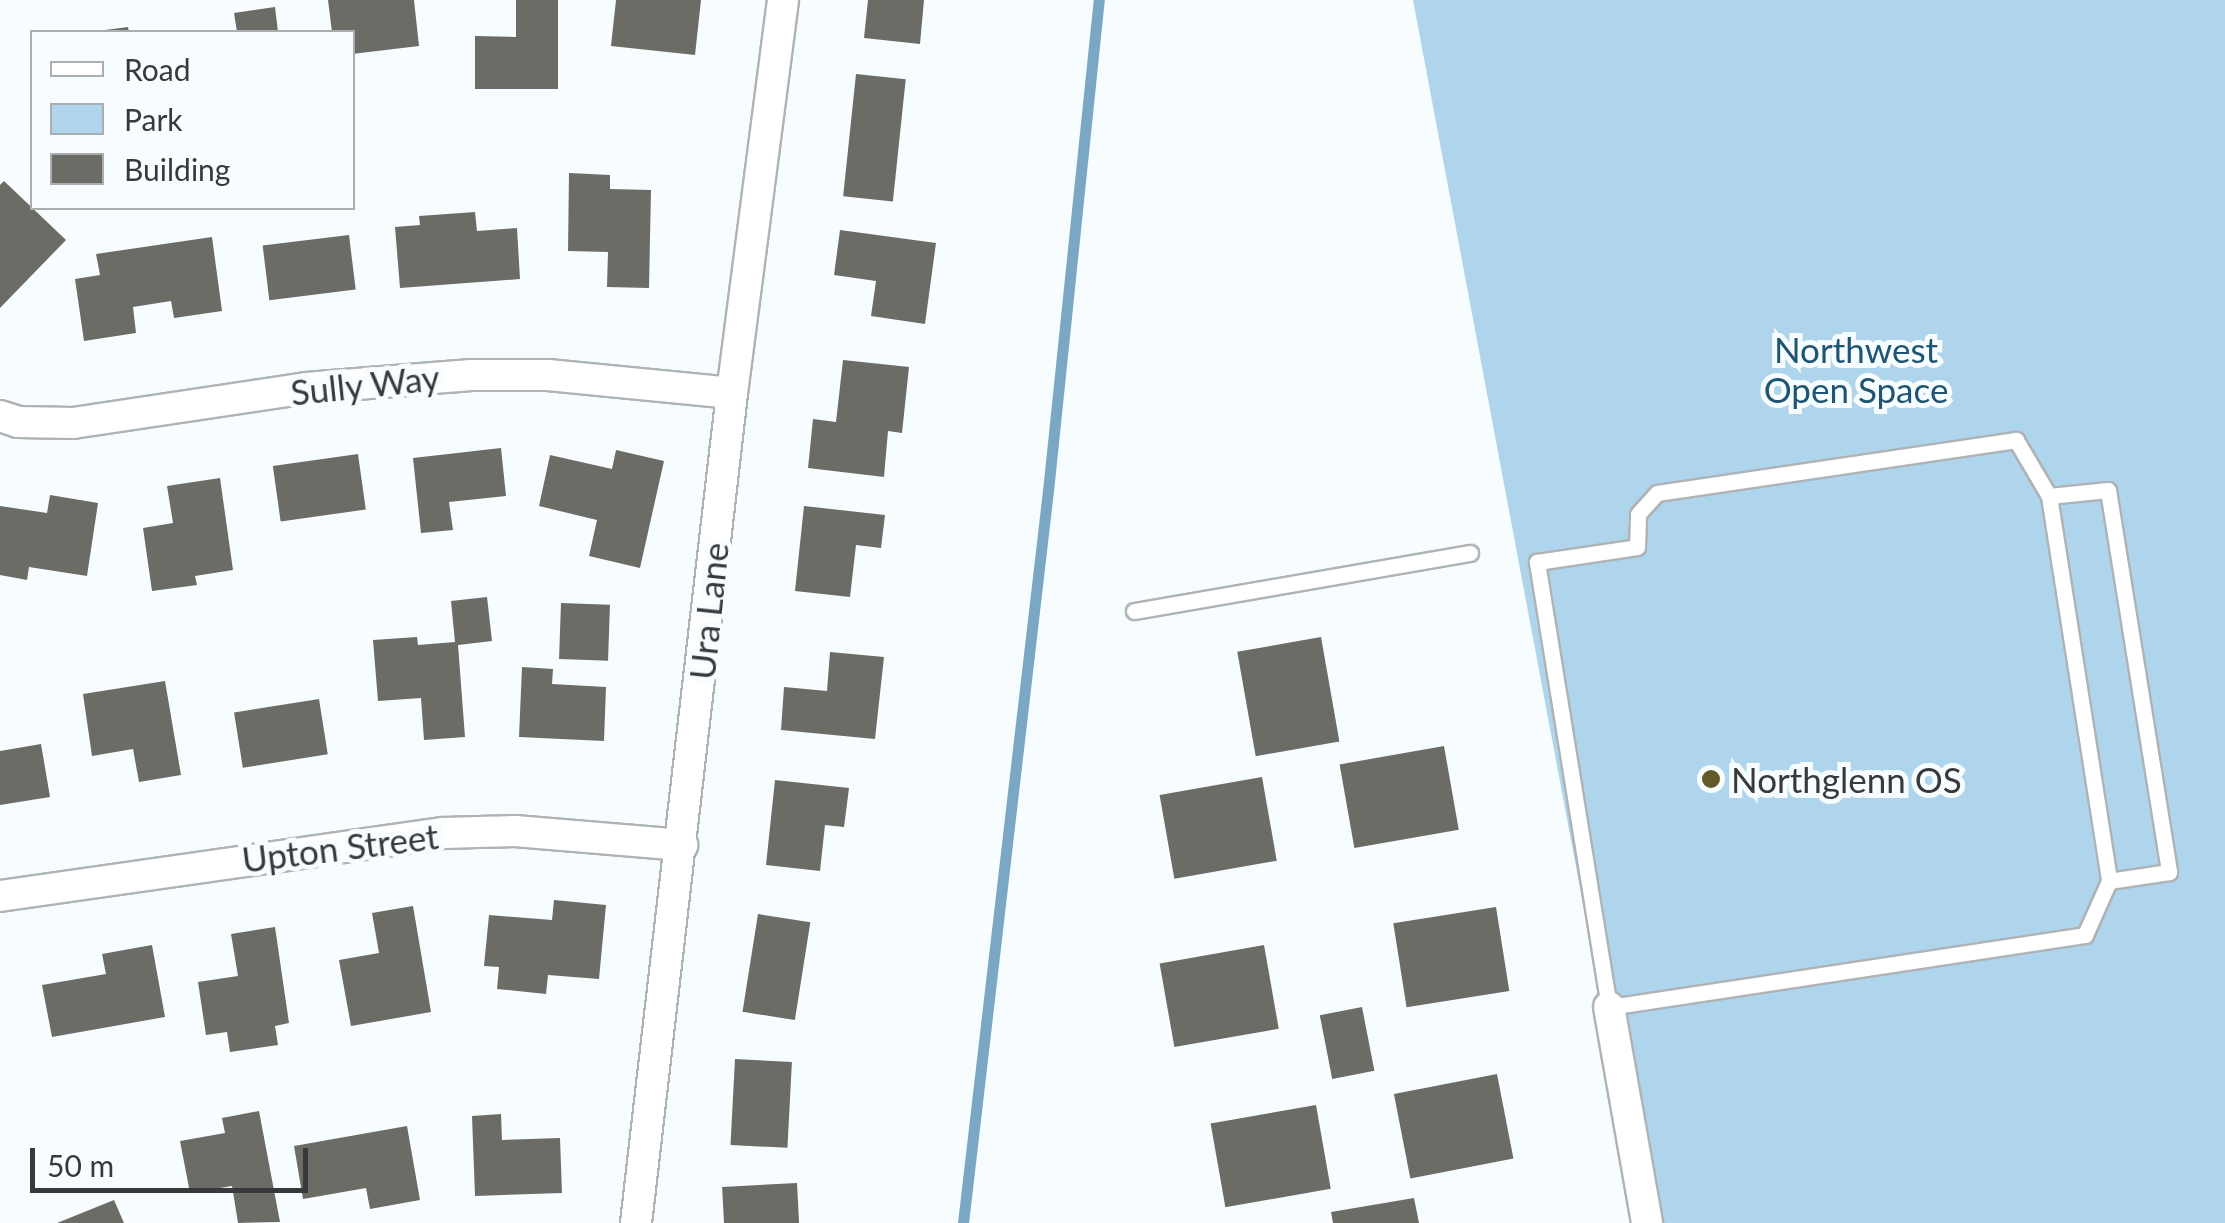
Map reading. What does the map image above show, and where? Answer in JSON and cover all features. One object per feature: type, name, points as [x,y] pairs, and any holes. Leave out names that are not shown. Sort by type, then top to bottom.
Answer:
[{"type":"street","name":"Ura Lane","points":[[636,1223],[648,1092],[682,844],[732,393],[783,0]]},
{"type":"street","name":"Sully Way","points":[[0,416],[18,422],[73,423],[306,388],[471,374],[548,375],[732,393]]},
{"type":"street","name":"Upton Street","points":[[0,896],[444,833],[514,831],[682,844]]},
{"type":"street","points":[[1609,1006],[1647,1223]]},
{"type":"lane","points":[[2016,440],[2049,496],[2109,881],[2086,935],[1609,1006],[1536,562],[1637,546],[1638,514],[1657,493],[2016,440]]},
{"type":"lane","points":[[2049,496],[2108,490],[2169,872],[2109,881]]},
{"type":"lane","points":[[1134,612],[1470,553]]},
{"type":"green space","name":"Northwest Open Space","points":[[1413,0],[2225,0],[2225,1223],[1643,1223]]},
{"type":"building","points":[[328,0],[414,0],[419,46],[355,54],[355,30],[332,30]]},
{"type":"building","points":[[516,0],[558,0],[558,89],[475,89],[475,36],[516,37]]},
{"type":"building","points":[[616,0],[701,0],[695,55],[611,46]]},
{"type":"building","points":[[868,0],[924,0],[920,44],[864,38]]},
{"type":"building","points":[[275,7],[278,30],[237,30],[234,13]]},
{"type":"building","points":[[856,74],[906,79],[893,202],[843,196]]},
{"type":"building","points":[[569,173],[610,175],[610,189],[651,190],[649,288],[607,287],[608,252],[568,251]]},
{"type":"building","points":[[4,181],[30,210],[66,240],[0,308],[0,185]]},
{"type":"building","points":[[475,212],[477,231],[517,228],[520,279],[400,288],[395,227],[420,225],[419,216]]},
{"type":"building","points":[[840,230],[936,243],[925,324],[871,316],[876,281],[834,275]]},
{"type":"building","points":[[349,235],[356,290],[269,300],[263,246]]},
{"type":"building","points":[[212,237],[222,311],[174,318],[171,301],[133,307],[136,333],[84,341],[75,279],[100,275],[96,254]]},
{"type":"building","points":[[843,360],[909,367],[902,433],[888,431],[884,477],[808,468],[813,419],[836,422]]},
{"type":"building","points":[[501,448],[506,496],[449,502],[453,530],[421,533],[413,458]]},
{"type":"building","points":[[616,450],[664,461],[640,568],[589,556],[597,520],[539,506],[550,455],[612,469]]},
{"type":"building","points":[[358,454],[366,509],[281,521],[273,466]]},
{"type":"building","points":[[220,478],[233,570],[195,576],[197,585],[152,591],[143,528],[173,523],[167,486]]},
{"type":"building","points":[[50,495],[98,503],[87,576],[29,567],[27,580],[0,575],[0,506],[47,513]]},
{"type":"building","points":[[804,506],[885,515],[881,548],[856,545],[850,597],[795,591]]},
{"type":"building","points":[[487,597],[492,641],[458,645],[465,737],[424,740],[421,698],[378,701],[373,640],[417,637],[418,645],[455,642],[451,601]]},
{"type":"building","points":[[561,603],[610,605],[608,661],[559,659]]},
{"type":"building","points":[[1321,637],[1339,741],[1256,756],[1237,652]]},
{"type":"building","points":[[830,652],[884,657],[875,739],[781,730],[784,687],[827,691]]},
{"type":"building","points":[[522,667],[553,669],[552,684],[606,687],[604,741],[519,737]]},
{"type":"building","points":[[165,681],[181,775],[139,782],[133,749],[92,756],[83,694]]},
{"type":"building","points":[[319,699],[328,754],[243,768],[234,712]]},
{"type":"building","points":[[41,744],[50,797],[0,805],[0,751]]},
{"type":"building","points":[[1444,746],[1459,830],[1354,848],[1340,764]]},
{"type":"building","points":[[1262,777],[1277,861],[1174,879],[1160,795]]},
{"type":"building","points":[[775,780],[849,788],[844,827],[825,825],[820,871],[766,865]]},
{"type":"building","points":[[554,900],[606,905],[599,979],[548,975],[546,994],[497,989],[499,967],[484,966],[489,915],[552,920]]},
{"type":"building","points":[[413,906],[431,1012],[351,1026],[339,960],[379,953],[372,913]]},
{"type":"building","points":[[1496,907],[1509,991],[1407,1007],[1393,923]]},
{"type":"building","points":[[758,914],[810,922],[795,1020],[743,1012]]},
{"type":"building","points":[[275,927],[289,1023],[275,1026],[278,1045],[230,1052],[227,1032],[206,1035],[198,982],[238,976],[231,934]]},
{"type":"building","points":[[152,945],[165,1017],[52,1037],[42,985],[106,974],[102,954]]},
{"type":"building","points":[[1264,945],[1279,1029],[1174,1047],[1160,963]]},
{"type":"building","points":[[1362,1007],[1374,1071],[1332,1079],[1320,1015]]},
{"type":"building","points":[[735,1059],[792,1062],[787,1148],[730,1145]]},
{"type":"building","points":[[1497,1074],[1513,1158],[1410,1178],[1394,1094]]},
{"type":"building","points":[[1316,1105],[1331,1189],[1225,1207],[1211,1124]]},
{"type":"building","points":[[259,1111],[280,1222],[238,1223],[232,1186],[190,1193],[180,1141],[225,1133],[222,1118]]},
{"type":"building","points":[[501,1114],[502,1140],[560,1138],[562,1193],[475,1196],[472,1116]]},
{"type":"building","points":[[407,1126],[420,1200],[370,1209],[366,1188],[303,1199],[294,1146]]},
{"type":"building","points":[[797,1183],[799,1223],[724,1223],[722,1187]]},
{"type":"building","points":[[1414,1198],[1419,1223],[1333,1223],[1331,1212]]},
{"type":"building","points":[[114,1200],[124,1223],[57,1223]]},
{"type":"waterway","points":[[963,1223],[1048,491],[1099,0]]},
{"type":"place","name":"Northglenn OS","points":[[1711,779]]}]
